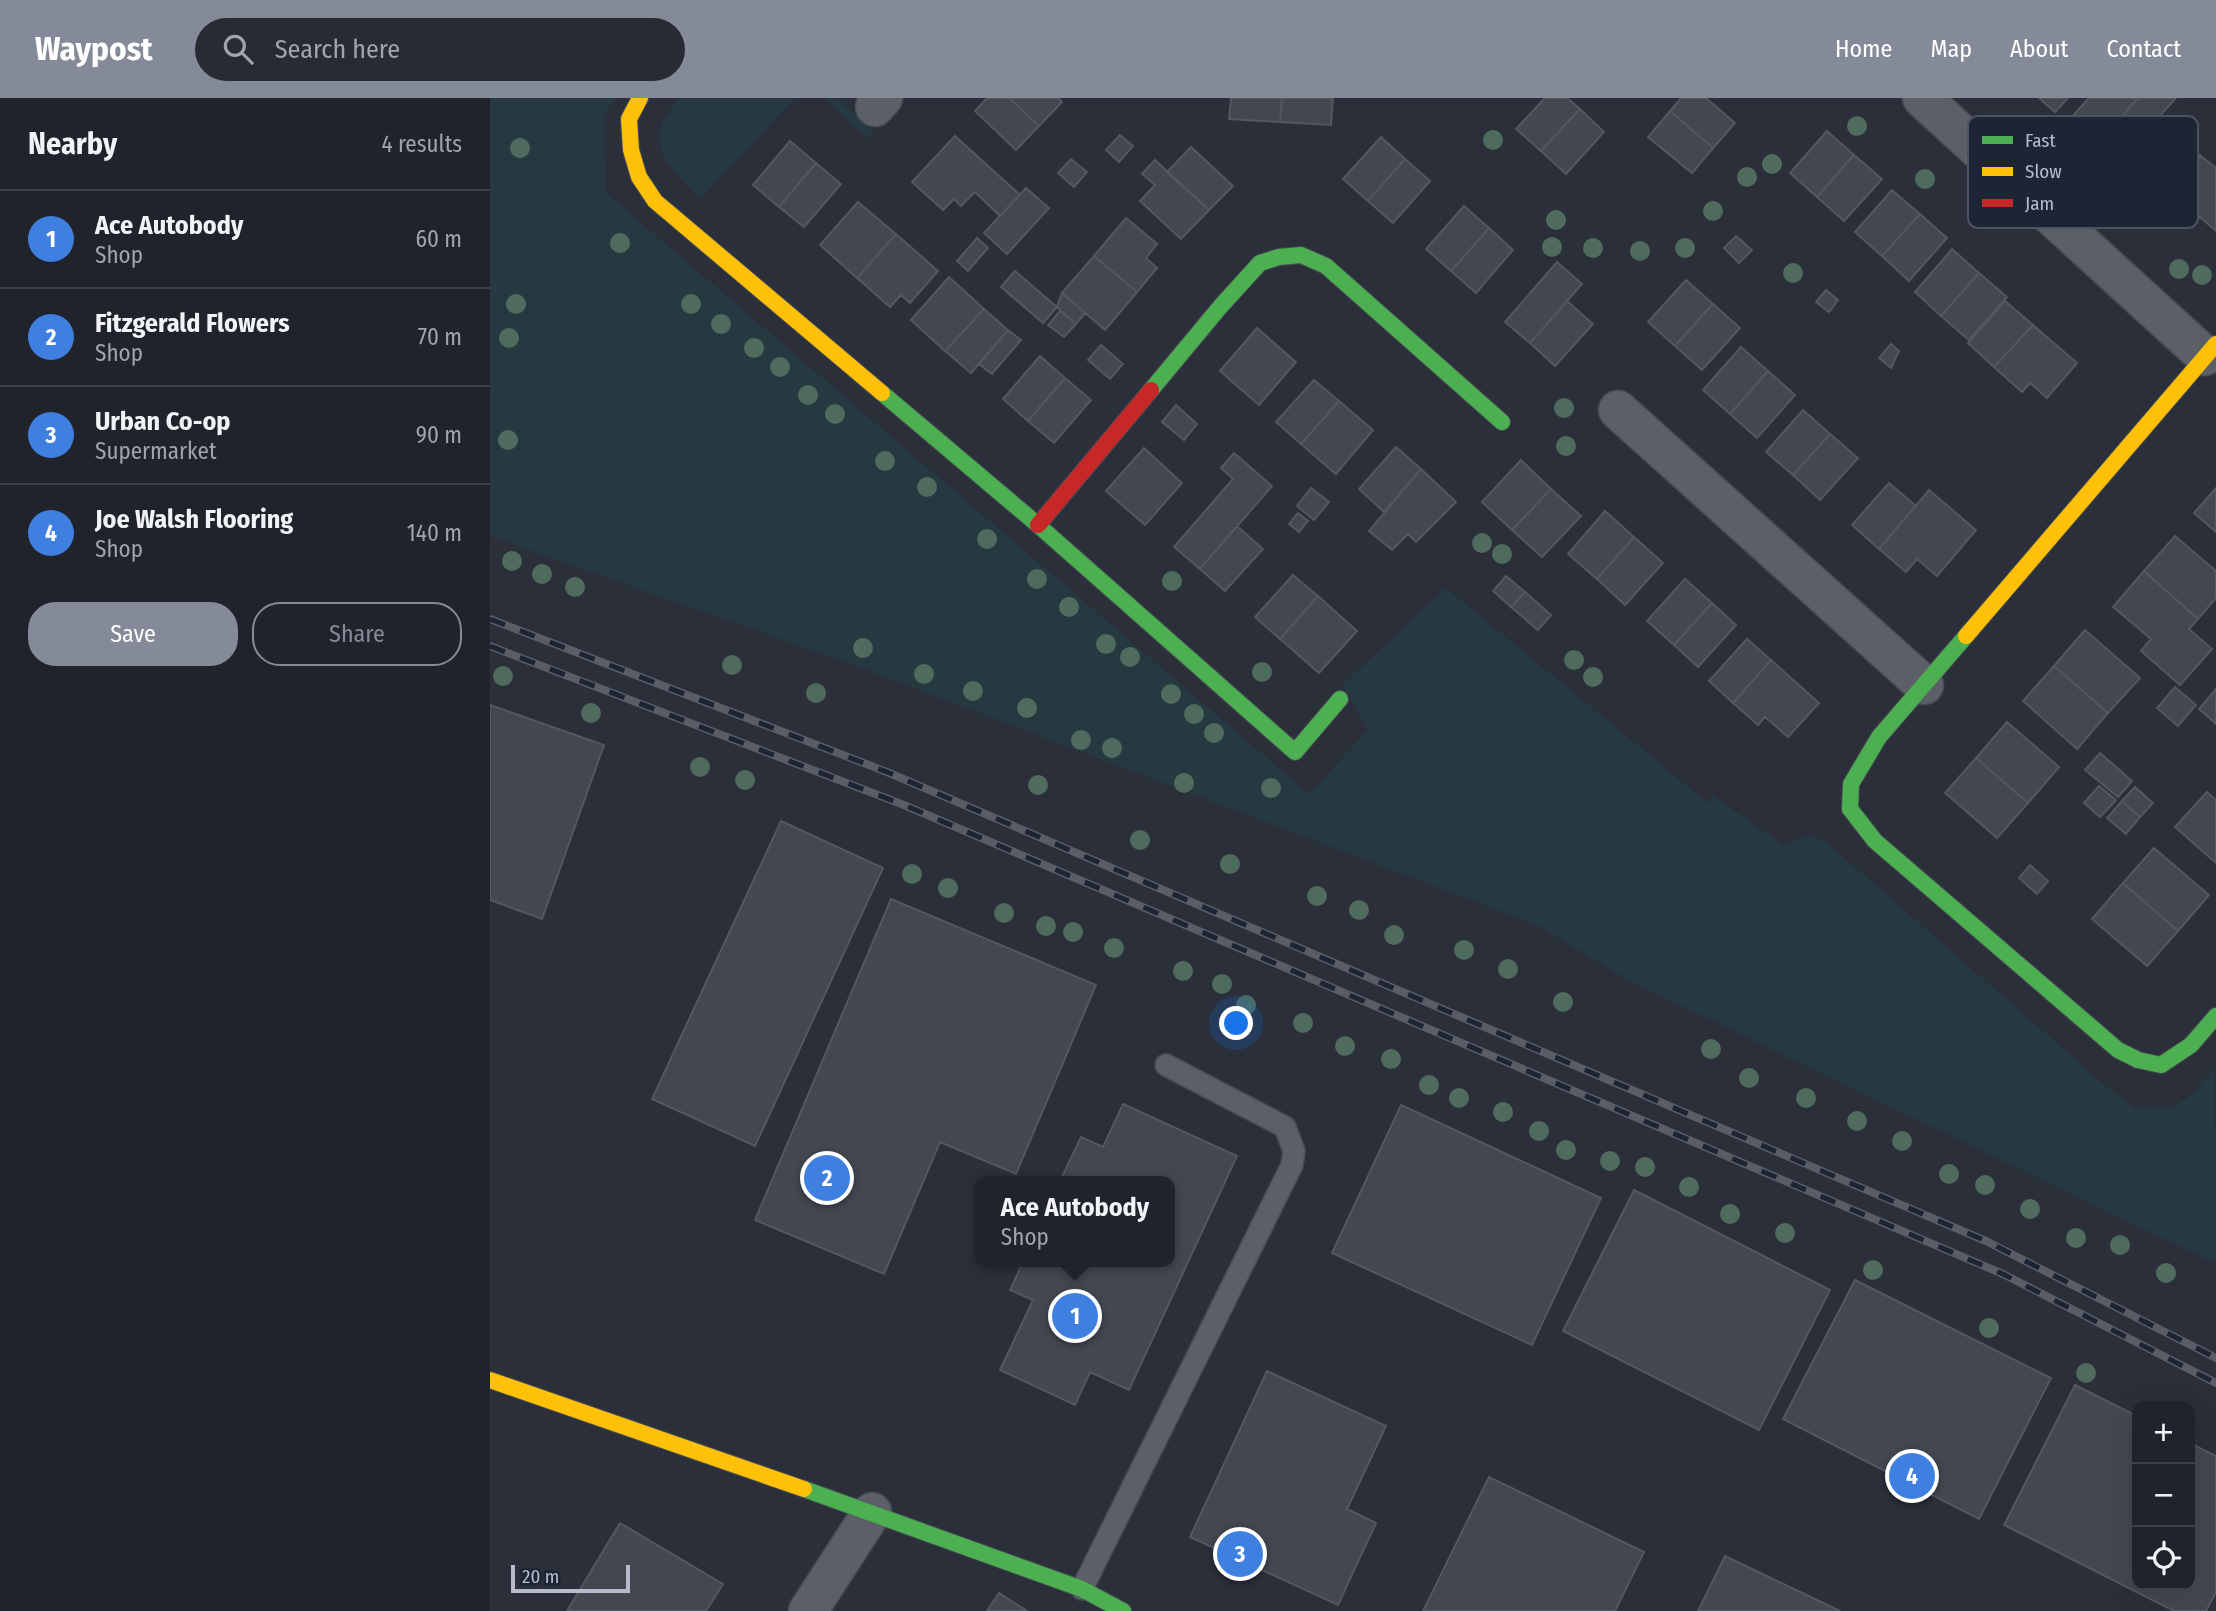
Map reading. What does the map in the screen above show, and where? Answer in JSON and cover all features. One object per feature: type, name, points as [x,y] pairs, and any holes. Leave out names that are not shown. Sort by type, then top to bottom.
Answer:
[{"type":"street","points":[[640,98],[629,120],[631,150],[639,177],[655,201],[1038,525],[1295,752],[1340,699]]},
{"type":"street","points":[[1922,98],[1968,138]]},
{"type":"street","points":[[2071,228],[2211,350],[1879,737],[1851,784],[1850,809],[1875,841],[2118,1050],[2138,1060],[2161,1065],[2191,1045],[2216,1016]]},
{"type":"street","points":[[1038,525],[1220,307],[1260,264],[1279,257],[1301,255],[1326,266],[1502,422]]},
{"type":"street","points":[[1618,410],[1924,685]]},
{"type":"street","points":[[490,1380],[872,1512],[1082,1589],[1123,1611]]},
{"type":"street","points":[[808,1611],[872,1512]]},
{"type":"lane","points":[[1082,1589],[1292,1165],[1294,1151],[1285,1127],[1166,1065]]},
{"type":"shaded area","points":[[490,98],[616,98],[604,115],[606,193],[1309,794],[1368,730],[1342,685],[1446,588],[1708,803],[1712,795],[1782,844],[1812,836],[1825,841],[2115,1094],[2136,1108],[2173,1108],[2192,1094],[2215,1067],[2216,1264],[1626,979],[1537,925],[851,664],[490,536]]},
{"type":"shaded area","points":[[681,98],[795,98],[700,199],[678,176],[662,152],[661,126],[668,112]]},
{"type":"shaded area","points":[[824,98],[837,98],[874,132],[868,139]]},
{"type":"building","points":[[987,98],[1009,98],[1039,126],[1016,150],[975,111]]},
{"type":"building","points":[[1009,98],[1058,98],[1062,102],[1039,126]]},
{"type":"building","points":[[1231,98],[1282,98],[1280,122],[1229,119]]},
{"type":"building","points":[[1282,98],[1333,98],[1331,125],[1280,122]]},
{"type":"building","points":[[1545,98],[1567,98],[1580,109],[1541,151],[1516,129]]},
{"type":"building","points":[[1681,98],[1706,98],[1735,123],[1713,148],[1670,111]]},
{"type":"building","points":[[2039,98],[2068,98],[2055,112]]},
{"type":"building","points":[[2089,98],[2136,100],[2123,116],[2073,116]]},
{"type":"building","points":[[2138,98],[2176,98],[2160,116],[2123,116]]},
{"type":"building","points":[[1580,109],[1604,132],[1566,174],[1541,151]]},
{"type":"building","points":[[1670,111],[1713,148],[1692,173],[1648,137]]},
{"type":"building","points":[[1827,131],[1854,155],[1817,197],[1790,173]]},
{"type":"building","points":[[1120,135],[1133,146],[1119,162],[1106,150]]},
{"type":"building","points":[[955,136],[1020,195],[1000,216],[975,192],[961,206],[954,199],[943,210],[912,182]]},
{"type":"building","points":[[1381,137],[1405,159],[1368,201],[1343,179]]},
{"type":"building","points":[[790,141],[816,163],[779,207],[753,185]]},
{"type":"building","points":[[1191,147],[1233,186],[1209,210],[1167,172]]},
{"type":"building","points":[[1854,155],[1882,179],[1844,221],[1817,197]]},
{"type":"building","points":[[2201,156],[2216,168],[2216,231],[2200,217],[2198,219],[2198,159]]},
{"type":"building","points":[[1071,159],[1087,172],[1074,187],[1058,173]]},
{"type":"building","points":[[1405,159],[1430,181],[1393,223],[1368,201]]},
{"type":"building","points":[[1155,160],[1209,210],[1181,239],[1140,201],[1155,185],[1142,174]]},
{"type":"building","points":[[816,163],[841,184],[804,227],[779,207]]},
{"type":"building","points":[[1026,188],[1049,208],[1007,254],[984,233]]},
{"type":"building","points":[[1892,190],[1920,214],[1882,256],[1855,232]]},
{"type":"building","points":[[858,202],[896,234],[857,278],[820,245]]},
{"type":"building","points":[[1464,206],[1489,228],[1451,271],[1426,249]]},
{"type":"building","points":[[1920,214],[1947,238],[1909,281],[1882,256]]},
{"type":"building","points":[[1126,218],[1157,244],[1146,258],[1157,268],[1137,292],[1094,256]]},
{"type":"building","points":[[1489,228],[1513,250],[1476,293],[1451,271]]},
{"type":"building","points":[[896,234],[938,271],[910,303],[901,295],[890,307],[857,278]]},
{"type":"building","points":[[1736,236],[1752,250],[1739,263],[1724,248]]},
{"type":"building","points":[[977,238],[988,248],[968,271],[957,261]]},
{"type":"building","points":[[1952,249],[1979,273],[1941,316],[1915,292]]},
{"type":"building","points":[[1094,256],[1137,292],[1105,330],[1062,293]]},
{"type":"building","points":[[1557,262],[1582,284],[1530,343],[1505,322]]},
{"type":"building","points":[[1015,271],[1057,307],[1043,323],[1001,287]]},
{"type":"building","points":[[1979,273],[2007,297],[1969,340],[1941,316]]},
{"type":"building","points":[[949,277],[984,309],[945,351],[911,320]]},
{"type":"building","points":[[1686,280],[1713,304],[1675,346],[1648,322]]},
{"type":"building","points":[[1826,290],[1838,300],[1829,312],[1816,302]]},
{"type":"building","points":[[1062,293],[1085,313],[1076,324],[1057,307]]},
{"type":"building","points":[[1567,301],[1593,324],[1555,366],[1530,343]]},
{"type":"building","points":[[2005,301],[2033,325],[1994,367],[1968,343]]},
{"type":"building","points":[[1713,304],[1740,328],[1702,370],[1675,346]]},
{"type":"building","points":[[984,309],[1008,330],[971,373],[945,351]]},
{"type":"building","points":[[1060,311],[1076,324],[1064,337],[1048,325]]},
{"type":"building","points":[[2033,325],[2077,363],[2047,398],[2030,383],[2022,392],[1994,367]]},
{"type":"building","points":[[1257,328],[1296,362],[1259,405],[1220,371]]},
{"type":"building","points":[[1008,330],[1021,340],[992,374],[979,364]]},
{"type":"building","points":[[1891,344],[1899,351],[1891,368],[1879,358]]},
{"type":"building","points":[[1101,345],[1123,364],[1110,379],[1088,360]]},
{"type":"building","points":[[1741,347],[1768,371],[1730,414],[1703,390]]},
{"type":"building","points":[[1040,356],[1065,378],[1028,421],[1003,399]]},
{"type":"building","points":[[1768,371],[1795,395],[1757,438],[1730,414]]},
{"type":"building","points":[[1065,378],[1091,400],[1054,443],[1028,421]]},
{"type":"building","points":[[1314,380],[1339,401],[1301,444],[1276,422]]},
{"type":"building","points":[[1339,401],[1373,430],[1336,474],[1301,444]]},
{"type":"building","points":[[1176,405],[1197,424],[1184,440],[1162,422]]},
{"type":"building","points":[[1803,410],[1830,434],[1793,475],[1766,452]]},
{"type":"building","points":[[1830,434],[1858,458],[1820,500],[1793,475]]},
{"type":"building","points":[[1396,447],[1421,469],[1384,512],[1359,489]]},
{"type":"building","points":[[1144,448],[1182,483],[1145,525],[1106,491]]},
{"type":"building","points":[[1234,453],[1272,486],[1200,569],[1174,547],[1233,479],[1221,468]]},
{"type":"building","points":[[1521,460],[1551,489],[1512,530],[1482,502]]},
{"type":"building","points":[[1421,469],[1456,502],[1416,542],[1408,534],[1392,550],[1369,531]]},
{"type":"building","points":[[1889,483],[1916,506],[1879,549],[1852,525]]},
{"type":"building","points":[[1311,488],[1329,502],[1314,520],[1297,506]]},
{"type":"building","points":[[2216,488],[2216,532],[2194,513]]},
{"type":"building","points":[[1551,489],[1581,516],[1542,557],[1512,530]]},
{"type":"building","points":[[1929,490],[1976,530],[1937,576],[1917,559],[1906,572],[1879,549]]},
{"type":"building","points":[[1605,511],[1634,537],[1597,579],[1568,554]]},
{"type":"building","points":[[1298,513],[1308,521],[1299,532],[1289,524]]},
{"type":"building","points":[[1237,526],[1263,549],[1225,591],[1200,569]]},
{"type":"building","points":[[2175,536],[2216,571],[2216,598],[2198,619],[2144,571]]},
{"type":"building","points":[[1634,537],[1663,563],[1625,605],[1597,579]]},
{"type":"building","points":[[2144,571],[2198,619],[2189,629],[2212,649],[2180,685],[2141,651],[2151,639],[2113,607]]},
{"type":"building","points":[[1293,575],[1318,596],[1280,639],[1255,617]]},
{"type":"building","points":[[1506,576],[1525,592],[1511,607],[1493,591]]},
{"type":"building","points":[[1685,579],[1712,603],[1674,645],[1647,621]]},
{"type":"building","points":[[1525,592],[1551,615],[1538,630],[1511,607]]},
{"type":"building","points":[[1318,596],[1357,631],[1319,673],[1280,639]]},
{"type":"building","points":[[1712,603],[1736,625],[1698,667],[1674,645]]},
{"type":"building","points":[[2085,630],[2140,678],[2108,713],[2054,666]]},
{"type":"building","points":[[1747,639],[1771,660],[1733,703],[1709,681]]},
{"type":"building","points":[[1771,660],[1819,703],[1788,737],[1765,717],[1758,725],[1733,703]]},
{"type":"building","points":[[2054,666],[2108,713],[2077,749],[2023,701]]},
{"type":"building","points":[[2175,687],[2196,705],[2178,726],[2157,708]]},
{"type":"building","points":[[2216,689],[2216,724],[2199,709]]},
{"type":"building","points":[[490,705],[604,745],[542,919],[490,900]]},
{"type":"building","points":[[2007,722],[2059,767],[2028,803],[1976,758]]},
{"type":"building","points":[[2100,753],[2132,781],[2118,797],[2085,770]]},
{"type":"building","points":[[1976,758],[2028,803],[1997,838],[1945,793]]},
{"type":"building","points":[[2099,786],[2116,800],[2100,817],[2084,803]]},
{"type":"building","points":[[2135,787],[2153,803],[2140,817],[2122,801]]},
{"type":"building","points":[[2207,792],[2216,800],[2216,863],[2175,827]]},
{"type":"building","points":[[2122,801],[2140,817],[2126,834],[2107,818]]},
{"type":"building","points":[[781,821],[883,868],[755,1146],[652,1099]]},
{"type":"building","points":[[2154,848],[2209,895],[2178,931],[2123,883]]},
{"type":"building","points":[[2030,865],[2048,881],[2037,894],[2019,878]]},
{"type":"building","points":[[2123,883],[2178,931],[2147,966],[2092,919]]},
{"type":"building","points":[[891,899],[1096,985],[1016,1174],[940,1142],[884,1274],[755,1220]]},
{"type":"building","points":[[1123,1104],[1237,1156],[1129,1390],[1090,1372],[1075,1405],[1000,1370],[1033,1300],[1010,1290],[1021,1267],[1175,1267],[1175,1176],[1062,1176],[1081,1137],[1103,1147]]},
{"type":"building","points":[[1401,1105],[1601,1198],[1532,1345],[1332,1253]]},
{"type":"building","points":[[1634,1190],[1830,1290],[1759,1430],[1563,1331]]},
{"type":"building","points":[[1855,1280],[2051,1378],[1979,1519],[1783,1419]]},
{"type":"building","points":[[1267,1371],[1386,1426],[1347,1509],[1376,1523],[1338,1605],[1190,1537]]},
{"type":"building","points":[[2075,1385],[2132,1414],[2132,1590],[2004,1525]]},
{"type":"building","points":[[2195,1446],[2216,1456],[2216,1592],[2206,1611],[2174,1611],[2132,1590],[2195,1590]]},
{"type":"building","points":[[1489,1477],[1644,1552],[1615,1611],[1423,1611]]},
{"type":"building","points":[[620,1523],[723,1584],[706,1611],[567,1611]]},
{"type":"building","points":[[1725,1556],[1840,1611],[1698,1611]]},
{"type":"building","points":[[999,1593],[1027,1611],[987,1611]]},
{"type":"railway","points":[[490,619],[887,772],[1986,1241],[2216,1358]]},
{"type":"railway","points":[[490,646],[904,805],[2003,1274],[2216,1383]]},
{"type":"traffic: fast","points":[[1151,390],[1260,263],[1279,257],[1301,255],[1326,266],[1502,422]]},
{"type":"traffic: fast","points":[[882,393],[1038,525],[1295,752],[1340,699]]},
{"type":"traffic: fast","points":[[1966,636],[1879,737],[1851,784],[1850,809],[1875,841],[2118,1050],[2138,1060],[2161,1065],[2191,1045],[2216,1016]]},
{"type":"traffic: fast","points":[[804,1489],[1082,1589],[1123,1611]]},
{"type":"traffic: slow","points":[[640,98],[629,119],[631,150],[639,177],[655,201],[882,393]]},
{"type":"traffic: slow","points":[[1966,636],[2216,344]]},
{"type":"traffic: slow","points":[[490,1380],[804,1489]]},
{"type":"traffic: jam","points":[[1038,525],[1151,390]]},
{"type":"place","name":"Fitzgerald Flowers","points":[[827,1178]]},
{"type":"place","name":"Ace Autobody","points":[[1075,1316]]},
{"type":"place","name":"Joe Walsh Flooring","points":[[1912,1476]]},
{"type":"place","name":"Urban Co-op","points":[[1240,1554]]}]
